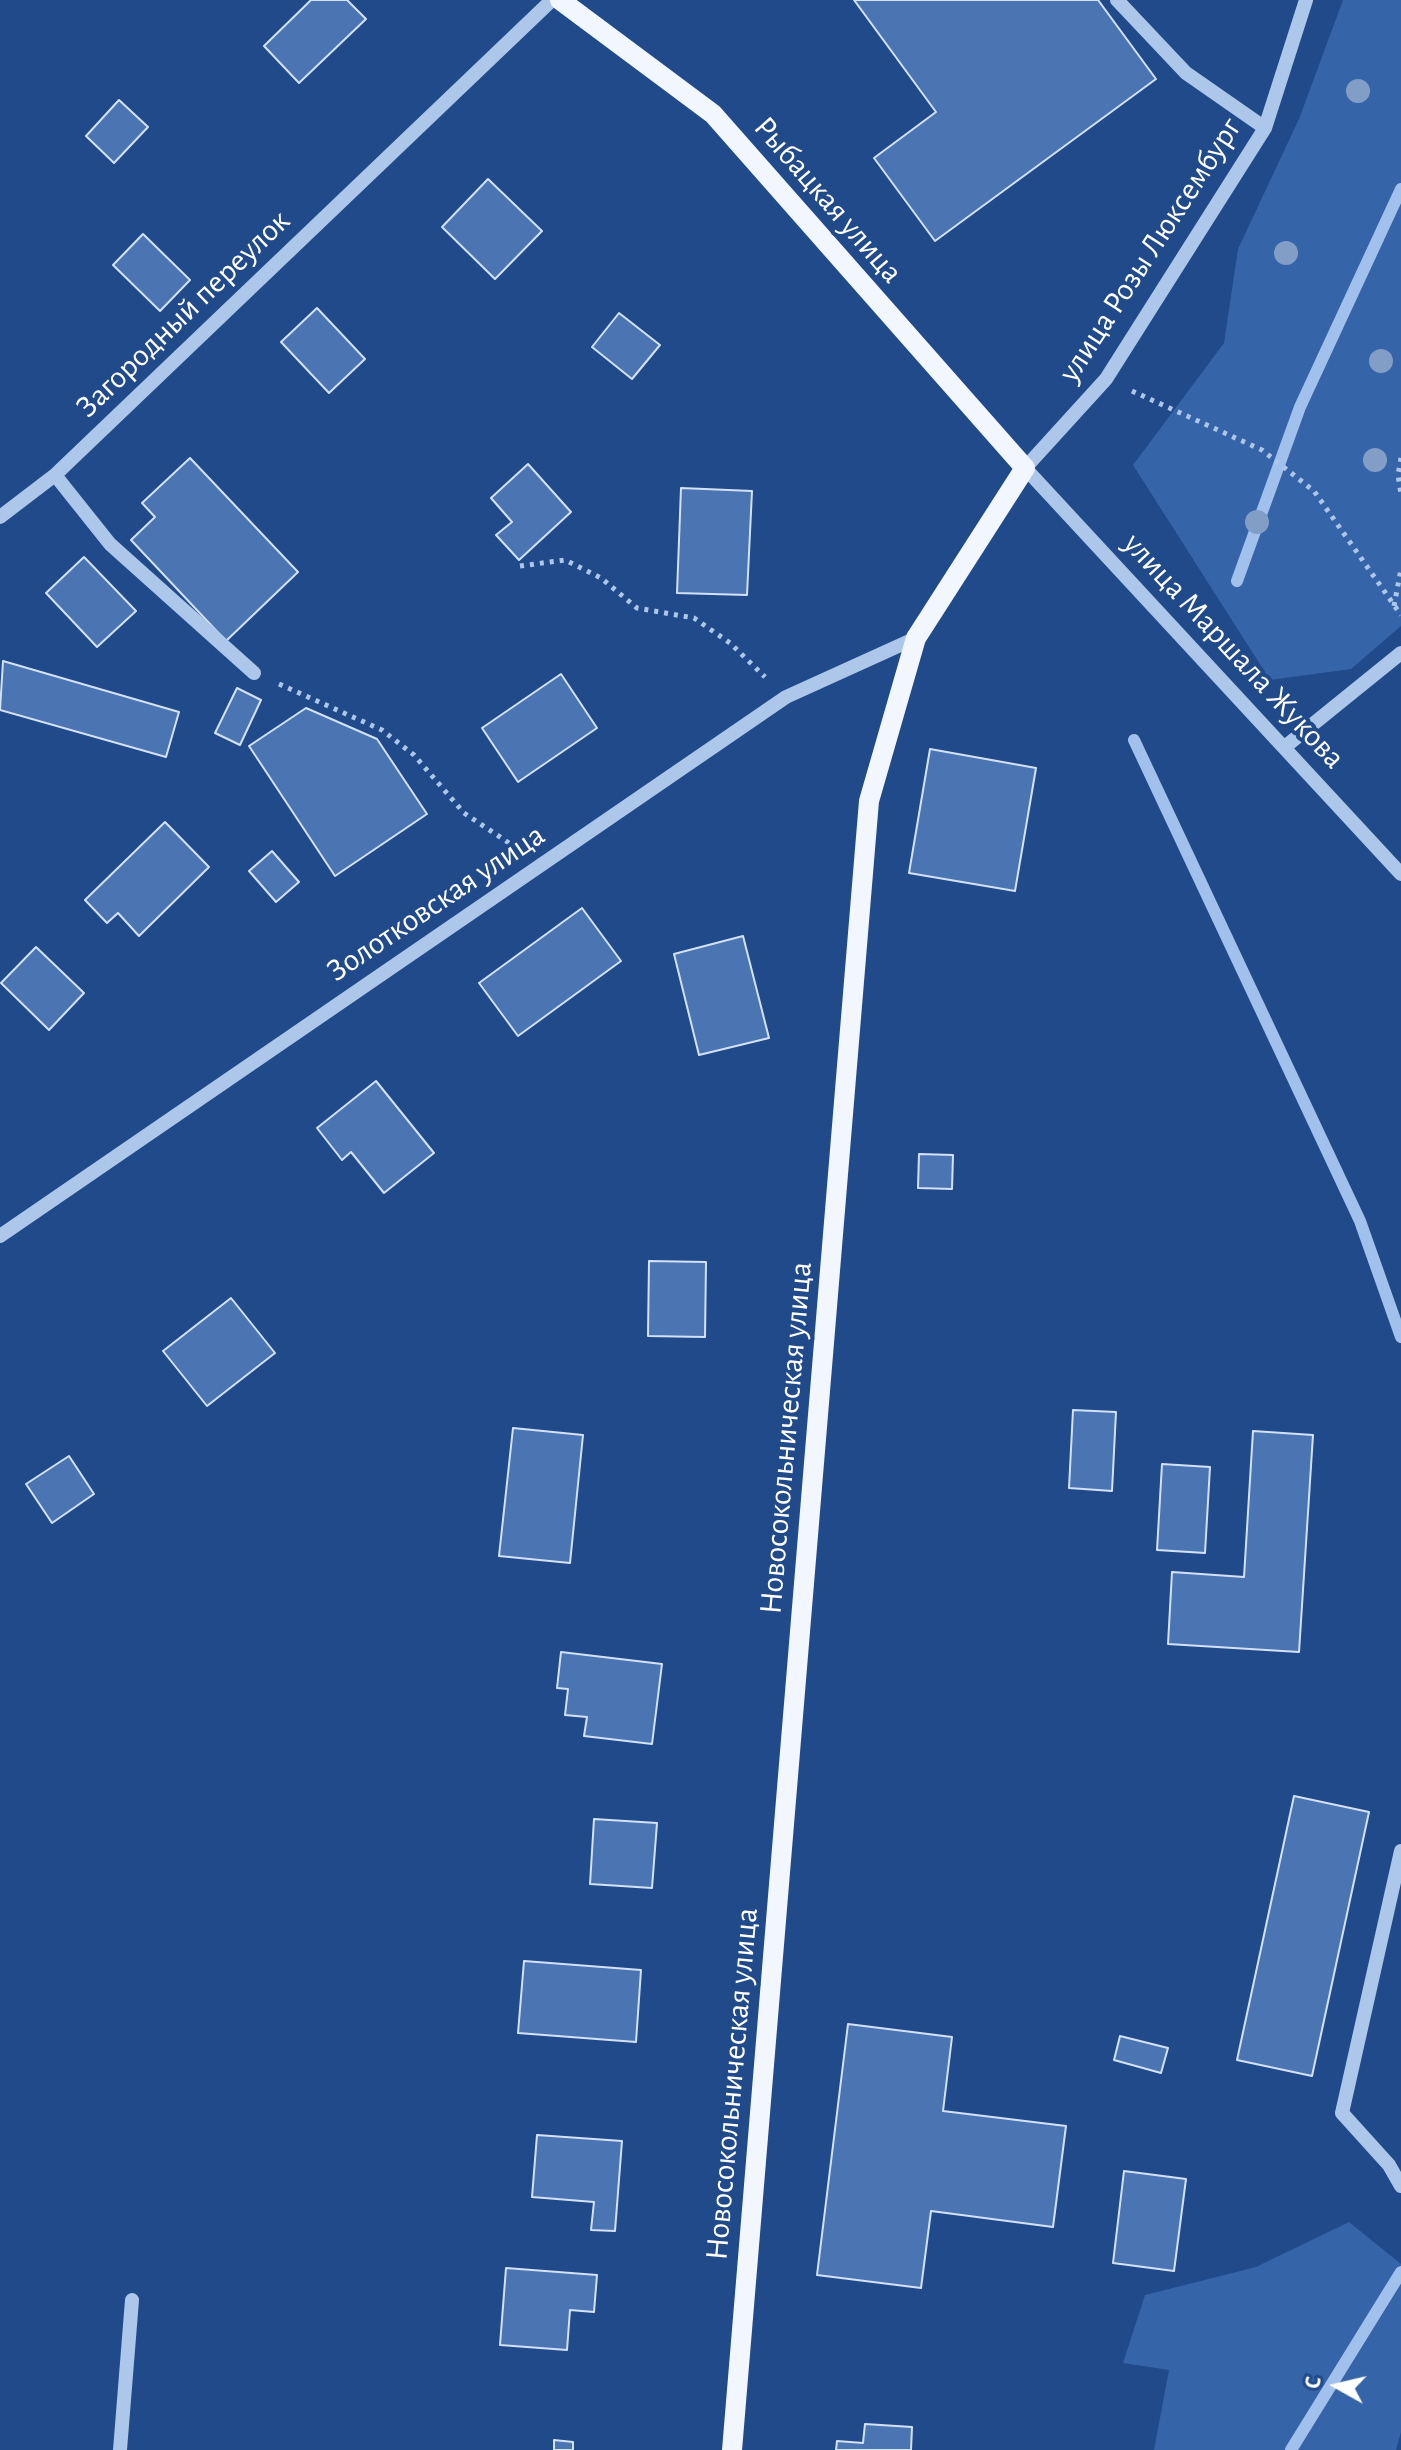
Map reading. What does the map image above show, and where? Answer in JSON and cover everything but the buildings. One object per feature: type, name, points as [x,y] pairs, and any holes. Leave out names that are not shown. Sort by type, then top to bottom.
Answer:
[{"type":"main road","name":"Рыбацкая улица","points":[[560,0],[713,114],[1025,468]]},
{"type":"main road","name":"Новосокольническая улица","points":[[732,2450],[869,801],[916,638],[1025,468]]},
{"type":"street","name":"Загородный переулок","points":[[0,517],[55,475],[552,0]]},
{"type":"street","points":[[1117,0],[1186,73],[1265,128]]},
{"type":"street","name":"улица Розы Люксембург","points":[[1025,468],[1106,379],[1265,128],[1306,0]]},
{"type":"street","name":"улица Маршала Жукова","points":[[1025,468],[1286,746],[1401,874]]},
{"type":"street","points":[[55,475],[110,544],[254,673]]},
{"type":"street","name":"Золотковская улица","points":[[0,1236],[786,697],[916,638]]},
{"type":"street","points":[[1286,746],[1401,653]]},
{"type":"street","points":[[1401,1851],[1342,2113],[1389,2165],[1401,2186]]},
{"type":"street","points":[[120,2450],[132,2300]]},
{"type":"path","points":[[1106,379],[1262,450],[1314,491],[1401,615]]},
{"type":"path","points":[[1401,458],[1398,475],[1401,494]]},
{"type":"path","points":[[520,566],[565,560],[601,578],[637,608],[694,618],[730,643],[786,697]]},
{"type":"path","points":[[1394,607],[1401,569]]},
{"type":"path","points":[[254,673],[382,730],[414,755],[464,813],[542,865]]},
{"type":"shaded area","points":[[1343,0],[1401,0],[1401,626],[1351,669],[1270,680],[1133,465],[1224,343],[1238,249],[1299,119]]},
{"type":"shaded area","points":[[1349,2222],[1401,2264],[1401,2432],[1396,2450],[1154,2450],[1169,2370],[1123,2363],[1145,2295],[1256,2267]]},
{"type":"waterway","points":[[1237,581],[1300,407],[1401,189]]},
{"type":"waterway","points":[[1134,740],[1360,1221],[1401,1337]]},
{"type":"waterway","points":[[1291,2450],[1401,2272]]}]
